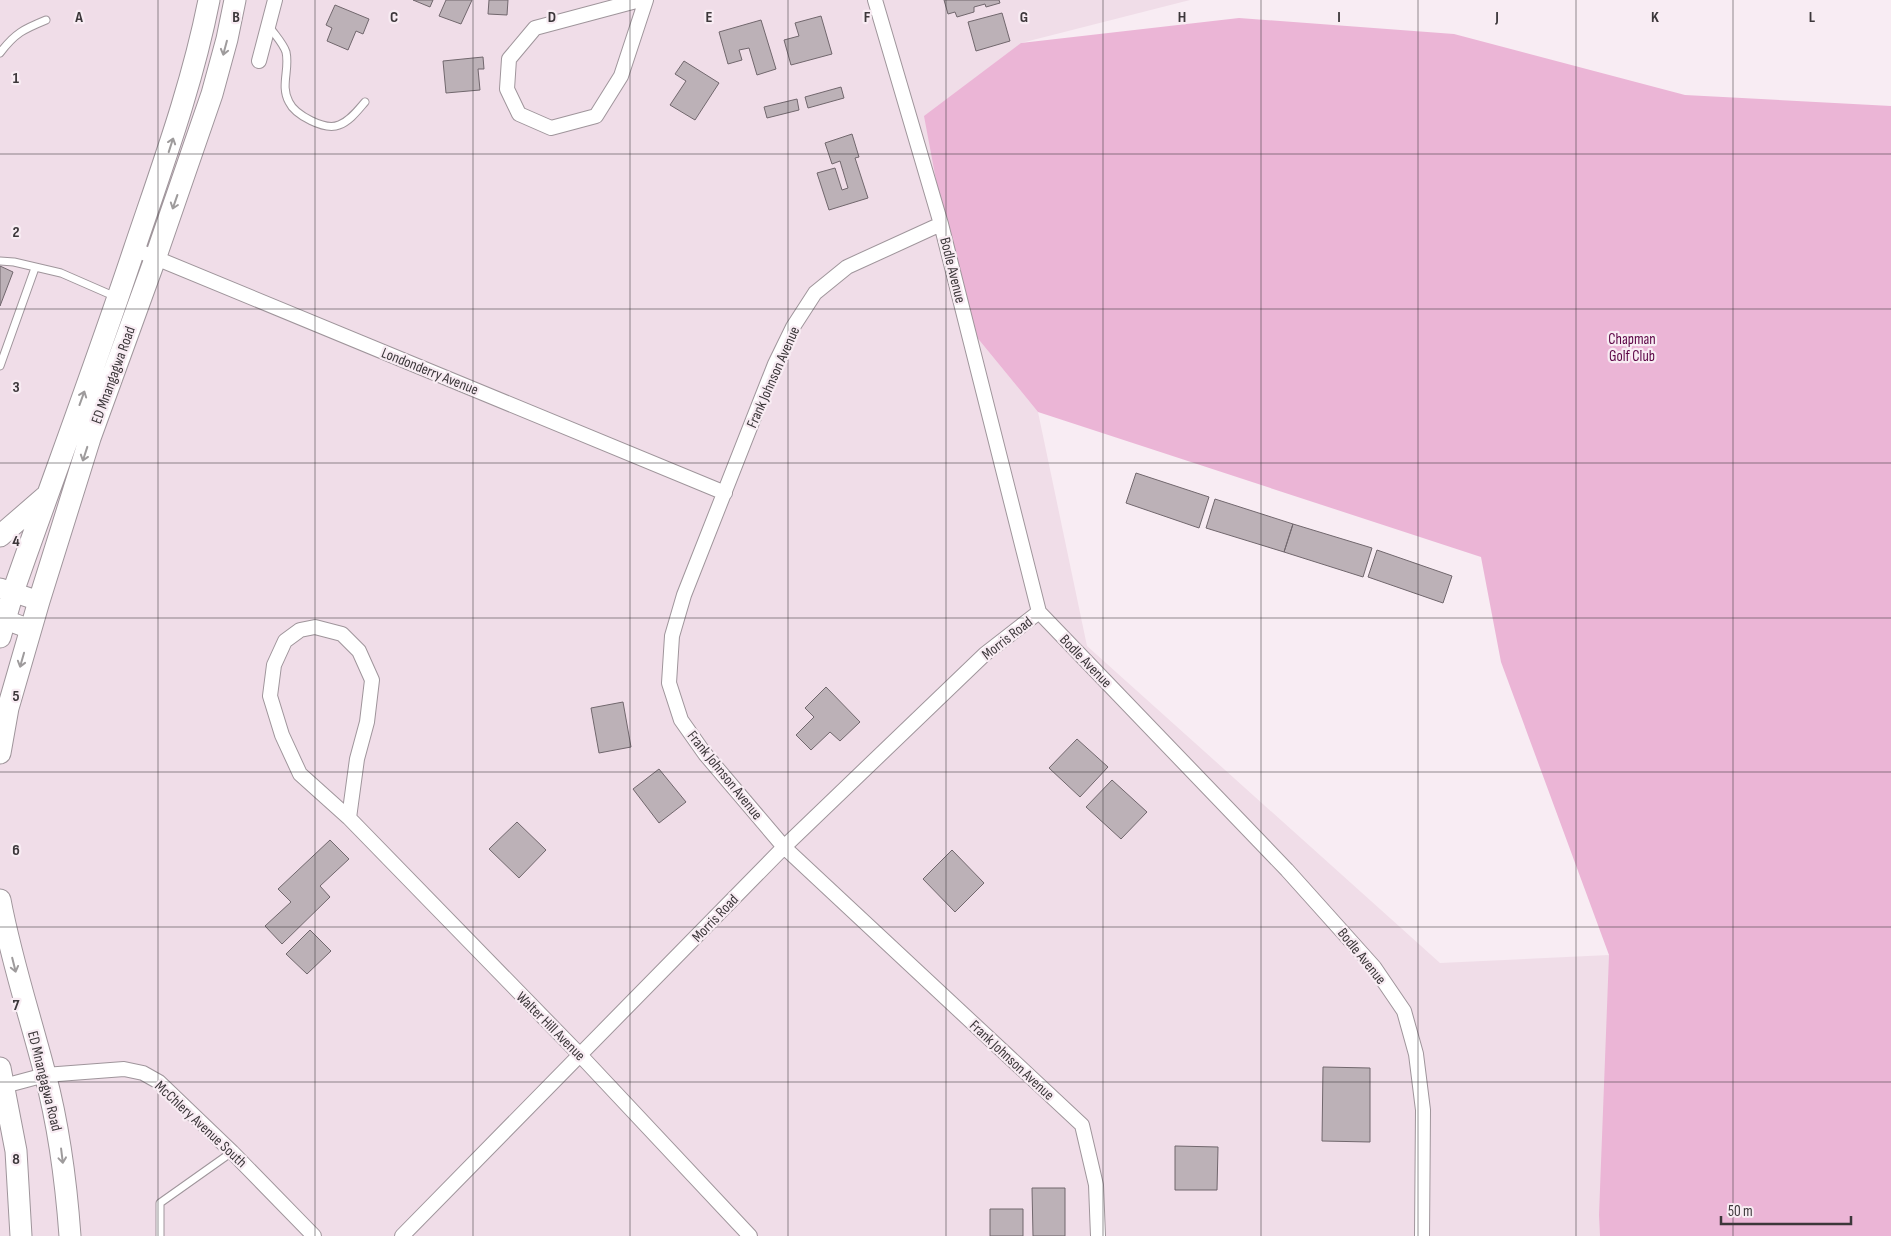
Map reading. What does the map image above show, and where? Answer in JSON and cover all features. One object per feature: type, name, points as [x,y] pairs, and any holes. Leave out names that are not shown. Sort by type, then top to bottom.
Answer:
[{"type":"main road","name":"ED Mnangagwa Road","points":[[2,625],[6,590],[47,495],[172,141],[201,38],[209,0]]},
{"type":"main road","name":"ED Mnangagwa Road","points":[[0,753],[8,708],[30,629],[90,438],[212,94],[235,0]]},
{"type":"main road","points":[[0,536],[47,495]]},
{"type":"main road","points":[[6,590],[39,601]]},
{"type":"main road","points":[[2,625],[30,629]]},
{"type":"main road","name":"ED Mnangagwa Road","points":[[0,900],[16,973],[46,1074],[59,1136],[67,1192],[70,1236]]},
{"type":"main road","points":[[2,1077],[16,1151],[21,1236]]},
{"type":"street","points":[[259,61],[275,0]]},
{"type":"street","points":[[640,0],[535,28],[509,58],[507,89],[519,114],[551,128],[596,116],[621,76],[646,0]]},
{"type":"street","name":"Bodle Avenue","points":[[875,0],[941,224],[1039,612],[1287,870],[1374,967],[1404,1012],[1416,1054],[1423,1110],[1422,1236]]},
{"type":"street","name":"Frank Johnson Avenue","points":[[941,224],[847,267],[815,293],[794,327],[775,364],[684,595],[672,636],[669,683],[681,720],[705,754],[784,847],[1082,1125],[1096,1185],[1098,1236]]},
{"type":"street","name":"Londonderry Avenue","points":[[134,250],[725,493]]},
{"type":"street","name":"Morris Road","points":[[402,1236],[581,1056],[784,847],[985,654],[1039,612]]},
{"type":"street","name":"Walter Hill Avenue","points":[[349,818],[357,759],[367,722],[372,680],[359,651],[342,634],[315,627],[300,630],[285,641],[274,665],[270,696],[282,735],[300,774],[349,818],[581,1056],[750,1236]]},
{"type":"street","name":"McChlery Avenue South","points":[[2,1077],[124,1069],[143,1072],[159,1082],[232,1152],[314,1236]]},
{"type":"lane","points":[[0,53],[6,44],[22,30],[46,20]]},
{"type":"lane","points":[[269,26],[286,54],[284,84],[289,103],[297,112],[325,125],[337,126],[347,121],[365,102]]},
{"type":"lane","points":[[0,261],[14,262],[61,273],[118,298]]},
{"type":"lane","points":[[0,366],[35,268]]},
{"type":"lane","points":[[160,1236],[160,1203],[232,1152]]},
{"type":"shaded area","points":[[0,0],[1190,0],[1021,43],[975,335],[1038,412],[1087,646],[1440,963],[1609,955],[1611,1236],[0,1236]]},
{"type":"green space","name":"Chapman Golf Club","points":[[1239,18],[1454,34],[1685,95],[1891,106],[1891,1236],[1600,1236],[1599,1215],[1609,955],[1501,662],[1481,557],[1038,412],[975,335],[945,228],[924,116],[1021,43]]},
{"type":"building","points":[[413,0],[433,0],[430,7]]},
{"type":"building","points":[[446,0],[472,0],[461,24],[439,16]]},
{"type":"building","points":[[489,0],[508,0],[507,15],[488,14]]},
{"type":"building","points":[[944,0],[999,0],[1000,3],[986,7],[985,4],[974,7],[974,12],[957,17],[955,12],[948,14]]},
{"type":"building","points":[[335,5],[369,19],[363,34],[356,31],[348,50],[327,41],[332,28],[326,25]]},
{"type":"building","points":[[1002,13],[1010,41],[976,51],[968,22]]},
{"type":"building","points":[[821,16],[832,54],[791,65],[784,40],[799,36],[795,23]]},
{"type":"building","points":[[761,20],[776,69],[757,75],[749,48],[739,50],[742,60],[728,64],[719,32]]},
{"type":"building","points":[[483,57],[484,69],[478,69],[480,90],[446,93],[443,61]]},
{"type":"building","points":[[684,61],[719,83],[695,120],[670,105],[686,81],[675,74]]},
{"type":"building","points":[[841,87],[844,98],[808,108],[805,97]]},
{"type":"building","points":[[797,99],[799,110],[767,118],[764,107]]},
{"type":"building","points":[[852,134],[859,157],[855,158],[868,198],[829,210],[817,173],[835,168],[842,190],[848,188],[840,161],[832,164],[825,143]]},
{"type":"building","points":[[0,266],[13,272],[0,306]]},
{"type":"building","points":[[1136,473],[1209,497],[1199,528],[1126,503]]},
{"type":"building","points":[[1215,499],[1293,524],[1284,552],[1206,528]]},
{"type":"building","points":[[1293,524],[1372,548],[1363,577],[1284,552]]},
{"type":"building","points":[[1377,550],[1452,576],[1443,603],[1368,577]]},
{"type":"building","points":[[826,687],[860,722],[840,741],[830,732],[811,750],[796,735],[814,717],[805,708]]},
{"type":"building","points":[[623,702],[631,747],[599,753],[591,708]]},
{"type":"building","points":[[1077,739],[1108,767],[1080,797],[1049,768]]},
{"type":"building","points":[[659,769],[686,802],[659,823],[633,789]]},
{"type":"building","points":[[1112,780],[1147,812],[1121,839],[1086,807]]},
{"type":"building","points":[[517,822],[546,850],[519,878],[489,849]]},
{"type":"building","points":[[330,840],[349,859],[320,886],[330,897],[282,944],[265,926],[291,902],[278,889]]},
{"type":"building","points":[[952,850],[984,883],[955,912],[923,879]]},
{"type":"building","points":[[310,930],[331,951],[307,974],[286,954]]},
{"type":"building","points":[[1323,1067],[1370,1068],[1370,1142],[1322,1141]]},
{"type":"building","points":[[1175,1146],[1218,1147],[1217,1190],[1175,1190]]},
{"type":"building","points":[[1032,1188],[1065,1188],[1065,1236],[1033,1236]]},
{"type":"building","points":[[990,1209],[1023,1209],[1023,1236],[990,1236]]}]
